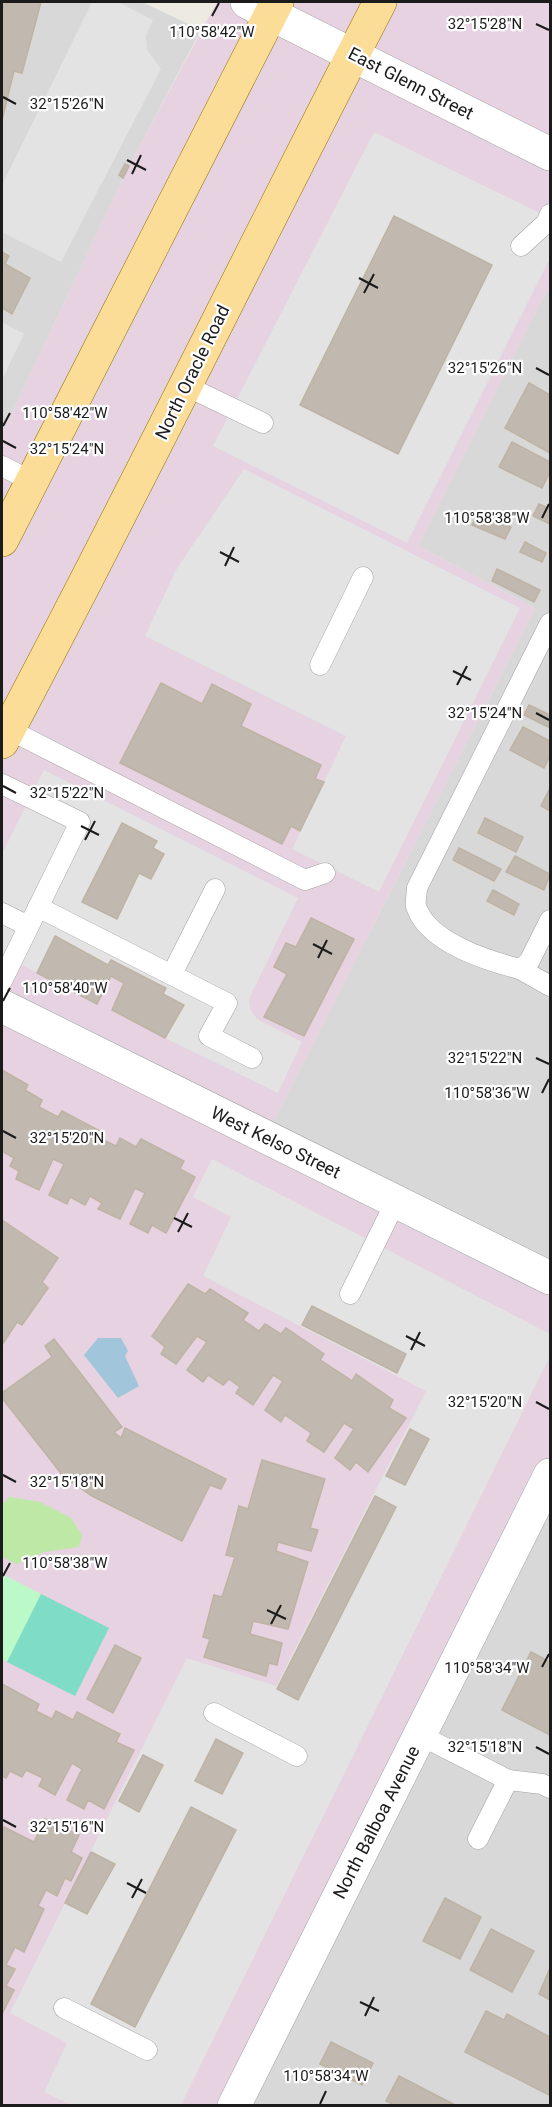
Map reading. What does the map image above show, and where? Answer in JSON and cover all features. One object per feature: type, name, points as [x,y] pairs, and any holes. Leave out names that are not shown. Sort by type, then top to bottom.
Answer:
[{"type":"main road","name":"North Oracle Road","points":[[5,735],[100,556],[243,268],[380,2]]},
{"type":"main road","points":[[2,540],[265,5]]},
{"type":"street","name":"East Glenn Street","points":[[265,5],[352,55],[550,153]]},
{"type":"street","name":"West Kelso Street","points":[[2,1005],[550,1278]]},
{"type":"street","name":"North Balboa Avenue","points":[[234,2106],[550,1475]]},
{"type":"lane","points":[[520,246],[546,223],[550,214]]},
{"type":"lane","points":[[186,386],[263,423]]},
{"type":"lane","points":[[2,466],[31,481]]},
{"type":"lane","points":[[320,665],[363,577]]},
{"type":"lane","points":[[550,623],[417,888],[416,905],[426,925],[458,947],[487,961],[520,969],[550,986]]},
{"type":"lane","points":[[5,735],[305,880],[326,873]]},
{"type":"lane","points":[[2,784],[80,822],[2,981]]},
{"type":"lane","points":[[171,974],[215,889]]},
{"type":"lane","points":[[38,907],[227,1003],[209,1036],[252,1058]]},
{"type":"lane","points":[[2,913],[28,926]]},
{"type":"lane","points":[[520,969],[530,962],[550,920]]},
{"type":"lane","points":[[350,1294],[396,1201]]},
{"type":"lane","points":[[214,1713],[297,1756]]},
{"type":"lane","points":[[420,1735],[508,1780],[542,1784],[550,1788]]},
{"type":"lane","points":[[478,1839],[508,1780]]},
{"type":"lane","points":[[64,2008],[147,2050]]},
{"type":"shaded area","points":[[2,2],[142,2],[201,30],[129,166],[2,434]]},
{"type":"shaded area","points":[[92,2],[118,2],[153,20],[146,36],[147,50],[161,69],[61,262],[2,232],[2,185]]},
{"type":"shaded area","points":[[217,2],[550,2],[550,284],[418,546],[535,608],[266,1136],[550,1278],[550,1475],[234,2105],[2,2105],[2,434],[129,166]]},
{"type":"shaded area","points":[[374,132],[550,218],[550,258],[407,543],[213,446]]},
{"type":"shaded area","points":[[550,284],[550,1278],[266,1136],[535,608],[418,546]]},
{"type":"shaded area","points":[[2,322],[24,334],[2,380]]},
{"type":"shaded area","points":[[244,469],[520,608],[379,892],[292,849],[346,736],[145,636],[176,570]]},
{"type":"shaded area","points":[[44,770],[298,898],[249,999],[250,1009],[257,1019],[302,1042],[278,1093],[165,1038],[184,1005],[163,994],[165,987],[111,960],[108,965],[55,936],[37,973],[2,954],[2,854]],"holes":[[[122,823],[156,841],[153,848],[164,854],[151,879],[139,873],[117,918],[82,902]]]},
{"type":"shaded area","points":[[212,1159],[550,1334],[550,1356],[181,2105],[71,2105],[44,2092],[67,2043],[10,2013],[187,1658],[276,1686],[426,1391],[203,1276],[231,1217],[193,1197]]},
{"type":"shaded area","points":[[550,1475],[550,2105],[234,2106]]},
{"type":"green space","points":[[9,1497],[40,1502],[71,1518],[82,1535],[79,1547],[44,1552],[17,1564],[2,1557],[2,1505]]},
{"type":"green space","points":[[2,1574],[41,1594],[7,1662],[2,1659]]},
{"type":"green space","points":[[41,1594],[109,1628],[75,1696],[7,1662]]},
{"type":"water","points":[[98,1338],[121,1338],[128,1351],[125,1356],[139,1386],[118,1398],[84,1355]]},
{"type":"building","points":[[2,2],[41,2],[22,73],[14,71],[2,120]]},
{"type":"building","points":[[125,164],[129,166],[123,178],[119,175]]},
{"type":"building","points":[[394,216],[492,265],[398,454],[300,405]]},
{"type":"building","points":[[2,252],[9,256],[5,264],[30,278],[12,314],[2,308]]},
{"type":"building","points":[[529,383],[550,395],[550,453],[505,428]]},
{"type":"building","points":[[512,442],[550,462],[550,472],[542,488],[499,467]]},
{"type":"building","points":[[539,504],[550,509],[550,524],[533,516]]},
{"type":"building","points":[[478,512],[511,527],[505,539],[472,525]]},
{"type":"building","points":[[525,542],[546,553],[542,562],[520,552]]},
{"type":"building","points":[[497,569],[540,590],[534,602],[492,581]]},
{"type":"building","points":[[161,683],[202,704],[212,684],[251,704],[241,726],[321,765],[315,779],[324,782],[300,831],[291,826],[282,844],[120,763]]},
{"type":"building","points":[[529,705],[550,715],[550,728],[524,715]]},
{"type":"building","points":[[523,727],[550,741],[550,756],[544,768],[510,750]]},
{"type":"building","points":[[550,788],[550,811],[541,806]]},
{"type":"building","points":[[485,818],[523,837],[516,852],[478,833]]},
{"type":"building","points":[[122,823],[157,841],[153,848],[164,854],[151,879],[139,873],[117,919],[82,902]]},
{"type":"building","points":[[459,848],[501,869],[494,881],[453,860]]},
{"type":"building","points":[[515,856],[550,874],[544,890],[506,872]]},
{"type":"building","points":[[493,890],[519,904],[514,915],[487,901]]},
{"type":"building","points":[[311,918],[354,939],[304,1036],[264,1017],[287,974],[274,967],[286,943],[296,947]]},
{"type":"building","points":[[55,936],[108,965],[111,960],[166,988],[163,994],[184,1005],[165,1038],[112,1010],[124,983],[111,976],[97,1004],[37,973]]},
{"type":"building","points":[[2,1070],[28,1085],[25,1090],[42,1100],[39,1107],[58,1117],[62,1111],[102,1132],[99,1138],[116,1146],[120,1138],[136,1147],[141,1139],[184,1161],[180,1169],[195,1177],[166,1233],[152,1225],[148,1233],[130,1224],[145,1193],[135,1188],[120,1219],[98,1209],[102,1203],[90,1196],[85,1205],[70,1197],[67,1204],[49,1195],[64,1164],[53,1159],[39,1190],[16,1179],[19,1171],[10,1166],[14,1158],[2,1151]]},
{"type":"building","points":[[2,1220],[58,1258],[42,1282],[48,1288],[22,1325],[17,1322],[2,1345]]},
{"type":"building","points":[[188,1284],[205,1294],[210,1289],[248,1313],[243,1320],[259,1331],[265,1324],[281,1334],[286,1328],[324,1354],[320,1360],[352,1381],[356,1374],[393,1400],[389,1408],[406,1418],[368,1472],[356,1462],[350,1470],[335,1458],[354,1429],[344,1423],[324,1452],[307,1441],[311,1433],[285,1415],[281,1422],[265,1410],[283,1381],[273,1375],[253,1405],[236,1393],[240,1387],[229,1379],[223,1385],[208,1375],[203,1382],[187,1370],[207,1342],[197,1336],[176,1364],[161,1354],[165,1347],[152,1336]]},
{"type":"building","points":[[312,1306],[406,1354],[397,1373],[302,1325]]},
{"type":"building","points":[[54,1339],[122,1427],[114,1432],[121,1438],[125,1428],[226,1479],[221,1489],[210,1485],[182,1541],[92,1496],[63,1476],[2,1398],[2,1393],[52,1357],[45,1346]]},
{"type":"building","points":[[410,1429],[429,1439],[405,1485],[386,1476]]},
{"type":"building","points":[[262,1460],[325,1479],[310,1528],[318,1530],[311,1551],[278,1542],[276,1551],[308,1562],[288,1629],[253,1621],[250,1634],[282,1643],[277,1665],[269,1663],[266,1676],[204,1657],[210,1639],[203,1637],[214,1595],[222,1597],[235,1557],[226,1555],[239,1506],[248,1509]]},
{"type":"building","points":[[375,1496],[396,1507],[298,1700],[277,1689]]},
{"type":"building","points":[[115,1645],[141,1658],[113,1713],[87,1699]]},
{"type":"building","points":[[531,1652],[550,1662],[550,1735],[502,1710]]},
{"type":"building","points":[[2,1684],[39,1704],[36,1711],[52,1719],[56,1711],[73,1720],[77,1712],[120,1734],[116,1742],[134,1750],[104,1809],[88,1800],[84,1809],[67,1800],[82,1769],[72,1763],[55,1795],[39,1786],[43,1778],[26,1770],[22,1777],[10,1771],[6,1778],[2,1776]]},
{"type":"building","points":[[216,1739],[243,1753],[222,1794],[195,1781]]},
{"type":"building","points":[[143,1755],[163,1765],[139,1812],[119,1801]]},
{"type":"building","points":[[191,1807],[236,1830],[135,2027],[91,2004]]},
{"type":"building","points":[[45,1819],[79,1835],[71,1852],[82,1858],[71,1881],[65,1878],[57,1896],[46,1890],[38,1906],[44,1909],[24,1952],[15,1947],[6,1965],[15,1969],[6,1986],[14,1990],[2,2014],[2,1832],[4,1827],[34,1842]]},
{"type":"building","points":[[91,1852],[115,1864],[87,1914],[65,1903]]},
{"type":"building","points":[[445,1898],[481,1917],[460,1959],[423,1941]]},
{"type":"building","points":[[491,1929],[534,1951],[512,1992],[470,1970]]},
{"type":"building","points":[[550,1968],[550,2000],[539,1994]]},
{"type":"building","points":[[486,2011],[504,2020],[507,2014],[550,2037],[549,2095],[465,2052]]},
{"type":"building","points":[[331,2042],[373,2063],[362,2085],[320,2064]]},
{"type":"building","points":[[399,2076],[457,2106],[396,2106],[386,2101]]}]
